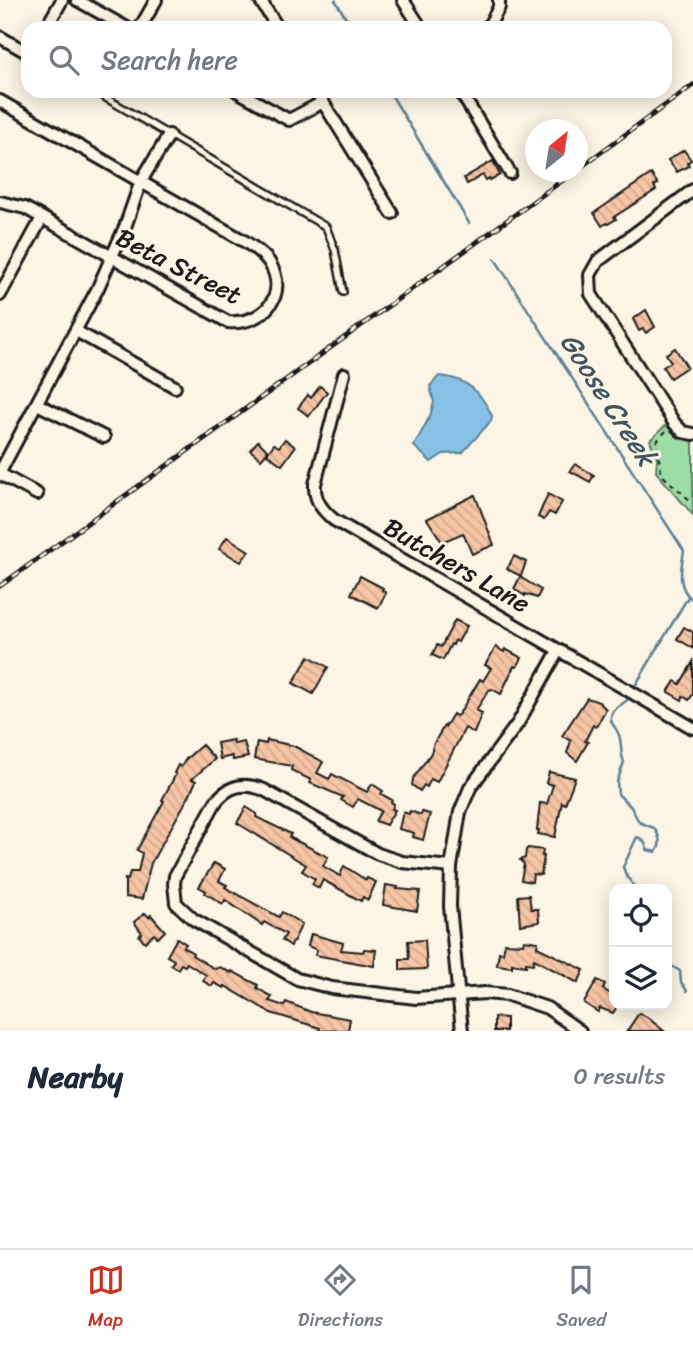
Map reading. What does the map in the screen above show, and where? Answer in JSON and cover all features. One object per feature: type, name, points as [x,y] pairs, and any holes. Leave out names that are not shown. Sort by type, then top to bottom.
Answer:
[{"type":"street","points":[[50,21],[61,0]]},
{"type":"street","points":[[77,0],[114,21]]},
{"type":"street","points":[[144,21],[156,0]]},
{"type":"street","points":[[260,0],[274,21]]},
{"type":"street","points":[[403,0],[416,21]]},
{"type":"street","points":[[492,21],[499,7],[499,0]]},
{"type":"street","points":[[0,37],[21,49]]},
{"type":"street","points":[[250,98],[289,120],[323,102]]},
{"type":"street","points":[[320,98],[391,214]]},
{"type":"street","points":[[464,98],[510,173]]},
{"type":"street","name":"Beta Street","points":[[0,101],[264,255],[275,275],[275,295],[271,304],[257,317],[246,323],[228,322],[16,204],[0,202]]},
{"type":"street","points":[[37,494],[0,473],[113,257],[141,181],[169,135]]},
{"type":"street","points":[[692,434],[683,432],[675,424],[591,294],[590,275],[598,261],[693,190]]},
{"type":"street","points":[[0,295],[42,218]]},
{"type":"street","points":[[76,331],[175,387]]},
{"type":"street","name":"Butchers Lane","points":[[344,374],[315,484],[316,497],[323,510],[334,520],[693,728]]},
{"type":"street","points":[[37,404],[104,437]]},
{"type":"street","points":[[462,1031],[450,906],[451,867],[460,812],[470,788],[518,723],[558,651]]},
{"type":"street","points":[[451,867],[402,862],[379,854],[264,790],[247,784],[224,793],[215,803],[176,877],[175,897],[183,912],[193,919],[298,979],[332,988],[416,998],[485,993],[508,995],[547,1008],[580,1031]]},
{"type":"lane","points":[[106,98],[326,227],[335,250],[343,292]]},
{"type":"path","points":[[675,424],[656,442],[662,475],[693,503]]},
{"type":"green space","points":[[666,425],[676,436],[693,440],[693,515],[656,472],[657,458],[650,440]]},
{"type":"water","points":[[439,376],[458,380],[472,388],[492,416],[491,421],[462,453],[443,454],[431,462],[414,446],[430,416],[434,402],[430,386]]},
{"type":"building","points":[[684,150],[691,160],[687,163],[689,166],[677,172],[668,160]]},
{"type":"building","points":[[493,161],[500,175],[486,180],[483,175],[467,184],[464,178]]},
{"type":"building","points":[[651,174],[658,184],[654,186],[656,190],[602,226],[594,213]]},
{"type":"building","points":[[646,310],[655,327],[646,333],[643,329],[639,331],[633,319]]},
{"type":"building","points":[[675,348],[687,367],[670,378],[663,367],[671,362],[666,354]]},
{"type":"building","points":[[320,386],[327,392],[309,416],[298,408],[308,395],[311,398]]},
{"type":"building","points":[[285,439],[295,447],[282,465],[267,454],[274,444],[279,447]]},
{"type":"building","points":[[258,441],[268,451],[261,459],[250,450]]},
{"type":"building","points":[[575,464],[594,475],[590,482],[570,471]]},
{"type":"building","points":[[548,494],[562,502],[555,515],[549,512],[544,520],[538,517]]},
{"type":"building","points":[[475,495],[494,545],[472,554],[463,533],[442,542],[427,519]]},
{"type":"building","points":[[227,537],[249,551],[241,562],[219,549]]},
{"type":"building","points":[[514,556],[526,562],[521,576],[507,569]]},
{"type":"building","points":[[360,576],[383,588],[386,593],[378,608],[351,594]]},
{"type":"building","points":[[520,577],[541,590],[537,598],[525,596],[514,589]]},
{"type":"building","points":[[455,620],[467,626],[458,642],[455,640],[453,645],[451,644],[443,660],[432,655],[437,645],[441,647]]},
{"type":"building","points":[[684,627],[693,632],[693,648],[677,639]]},
{"type":"building","points":[[496,647],[522,658],[517,667],[514,666],[501,694],[489,690],[476,710],[482,713],[474,733],[465,728],[437,782],[431,779],[427,787],[424,785],[420,791],[412,785],[413,779],[431,753],[444,726],[453,714],[459,714],[480,679],[483,681],[491,668],[485,665]]},
{"type":"building","points":[[309,656],[328,667],[313,694],[293,683]]},
{"type":"building","points":[[693,662],[693,694],[689,700],[683,696],[682,700],[668,692],[675,681],[680,684]]},
{"type":"building","points":[[587,698],[599,702],[606,709],[596,727],[593,725],[585,741],[588,742],[577,761],[567,753],[571,741],[562,736]]},
{"type":"building","points":[[233,740],[234,744],[244,742],[248,757],[233,760],[232,756],[220,759],[217,743]]},
{"type":"building","points":[[267,740],[294,746],[323,762],[317,773],[329,779],[332,774],[367,792],[372,784],[383,791],[381,794],[392,800],[392,809],[395,810],[386,825],[375,821],[381,811],[358,799],[353,807],[341,800],[343,797],[310,783],[311,780],[291,770],[292,766],[254,759],[257,742],[266,744]]},
{"type":"building","points":[[202,745],[215,759],[192,779],[196,781],[189,796],[151,863],[142,899],[125,897],[125,879],[128,880],[130,872],[138,872],[142,853],[137,850],[164,801],[162,800],[178,765],[181,767]]},
{"type":"building","points":[[549,772],[575,778],[565,804],[562,802],[555,837],[538,834],[537,830],[540,803],[547,804],[553,785],[546,783]]},
{"type":"building","points":[[246,807],[257,814],[256,817],[291,834],[289,837],[328,857],[323,866],[340,876],[344,866],[366,880],[367,878],[376,882],[368,900],[363,897],[361,901],[323,880],[319,888],[312,884],[315,879],[302,871],[306,865],[237,823]]},
{"type":"building","points":[[410,811],[421,815],[422,812],[430,814],[423,840],[413,837],[414,833],[399,829],[403,812],[409,814]]},
{"type":"building","points":[[528,848],[543,850],[544,856],[541,875],[533,874],[532,882],[521,880],[524,864],[520,860],[525,858]]},
{"type":"building","points":[[214,863],[225,869],[219,881],[227,885],[225,887],[279,917],[282,912],[302,924],[291,946],[282,940],[286,934],[264,922],[262,925],[225,900],[223,904],[199,887]]},
{"type":"building","points":[[386,885],[420,891],[417,911],[383,905]]},
{"type":"building","points":[[529,895],[531,909],[538,909],[539,922],[520,925],[518,896]]},
{"type":"building","points":[[145,913],[149,917],[151,915],[165,931],[158,938],[154,934],[145,942],[139,936],[142,933],[134,922]]},
{"type":"building","points":[[311,934],[343,943],[341,950],[376,950],[374,966],[315,955],[317,950],[308,946]]},
{"type":"building","points":[[177,938],[186,944],[183,947],[193,953],[192,955],[215,969],[220,967],[231,973],[232,971],[258,985],[257,988],[272,997],[269,1001],[284,1006],[286,1002],[311,1012],[350,1019],[348,1030],[319,1031],[320,1028],[271,1013],[225,986],[224,988],[214,983],[212,986],[203,981],[206,975],[187,963],[185,966],[181,964],[178,969],[171,965],[174,960],[167,956]]},
{"type":"building","points":[[425,940],[427,969],[400,970],[400,959],[409,959],[408,941]]},
{"type":"building","points":[[524,940],[538,942],[537,947],[584,970],[578,983],[534,959],[533,964],[526,963],[526,966],[497,965],[499,952],[503,953],[505,943],[523,944]]},
{"type":"building","points":[[597,980],[605,984],[603,989],[609,993],[609,1010],[615,1010],[613,1013],[600,1008],[598,1012],[584,1003]]},
{"type":"building","points":[[639,1013],[647,1017],[664,1031],[627,1031]]},
{"type":"building","points":[[494,1017],[506,1018],[506,1031],[494,1031]]},
{"type":"waterway","name":"Goose Creek","points":[[335,0],[348,21]]},
{"type":"waterway","name":"Goose Creek","points":[[393,98],[469,223]]},
{"type":"waterway","name":"Goose Creek","points":[[495,259],[684,551],[682,584],[693,600]]},
{"type":"waterway","points":[[635,686],[688,597]]},
{"type":"waterway","points":[[627,700],[614,710],[611,716],[619,735],[624,762],[617,782],[618,794],[631,807],[639,822],[654,828],[660,840],[656,852],[647,850],[644,842],[637,837],[623,867],[632,884]]},
{"type":"waterway","points":[[669,947],[668,964],[680,971],[681,982],[687,991]]},
{"type":"railway","points":[[588,162],[693,85]]},
{"type":"railway","points":[[0,586],[560,182]]}]
